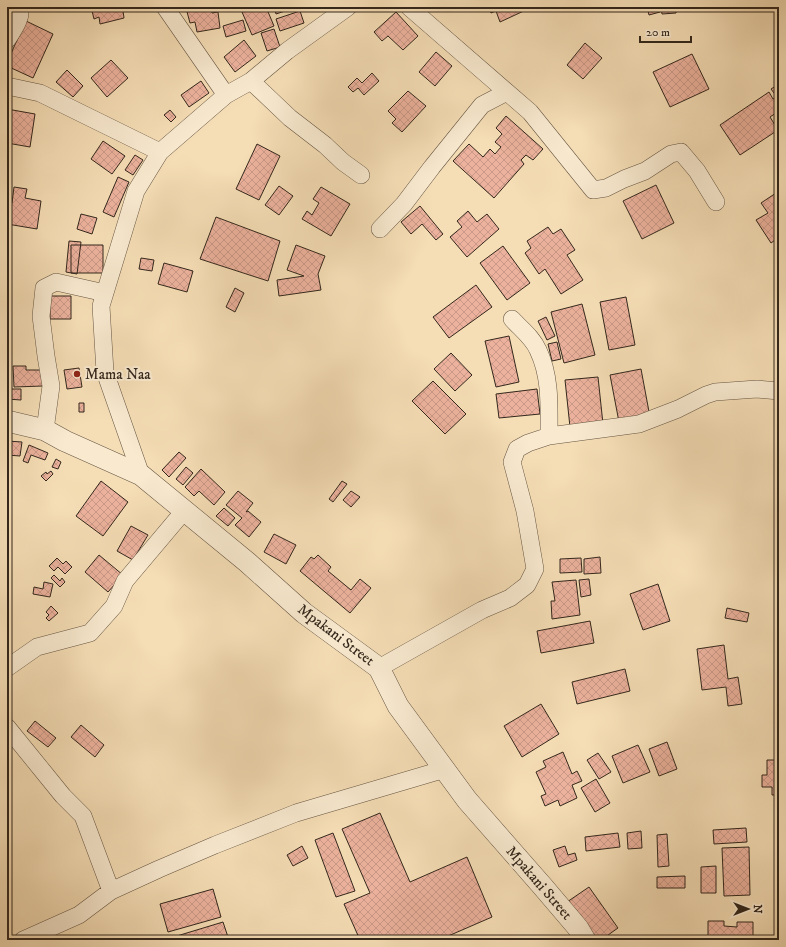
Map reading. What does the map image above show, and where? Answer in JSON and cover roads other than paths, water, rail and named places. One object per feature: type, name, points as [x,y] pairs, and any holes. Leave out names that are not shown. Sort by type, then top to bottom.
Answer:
[{"type":"street","points":[[7,40],[18,22],[21,12],[20,7]]},
{"type":"street","points":[[165,7],[226,95]]},
{"type":"street","points":[[141,475],[105,372],[101,306],[136,191],[160,152],[226,95],[251,81],[287,51],[348,7]]},
{"type":"street","points":[[409,7],[530,112],[593,190],[606,188],[645,171],[671,154],[681,152],[697,170],[716,202]]},
{"type":"street","points":[[251,81],[290,118],[361,175]]},
{"type":"street","points":[[7,86],[40,93],[160,152]]},
{"type":"street","points":[[380,229],[404,204],[482,106],[506,92]]},
{"type":"street","points":[[45,430],[51,386],[41,316],[44,288],[56,282],[105,293]]},
{"type":"street","points":[[512,319],[533,342],[538,350],[543,364],[549,394],[549,436]]},
{"type":"street","points":[[379,668],[482,610],[510,598],[527,585],[535,569],[525,511],[512,462],[517,449],[528,443],[549,436],[639,424],[678,409],[715,392],[757,389],[779,391]]},
{"type":"street","name":"Mpakani Street","points":[[7,421],[45,430],[141,475],[247,562],[304,613],[379,668],[398,706],[467,800],[578,928],[585,940]]},
{"type":"street","points":[[7,668],[37,647],[90,633],[114,606],[125,581],[184,511]]},
{"type":"street","points":[[7,727],[59,791],[83,816],[111,891]]},
{"type":"street","points":[[23,940],[79,915],[111,891],[159,869],[296,812],[445,769]]},
{"type":"place","name":"Mama Naa","points":[[77,374]]}]
